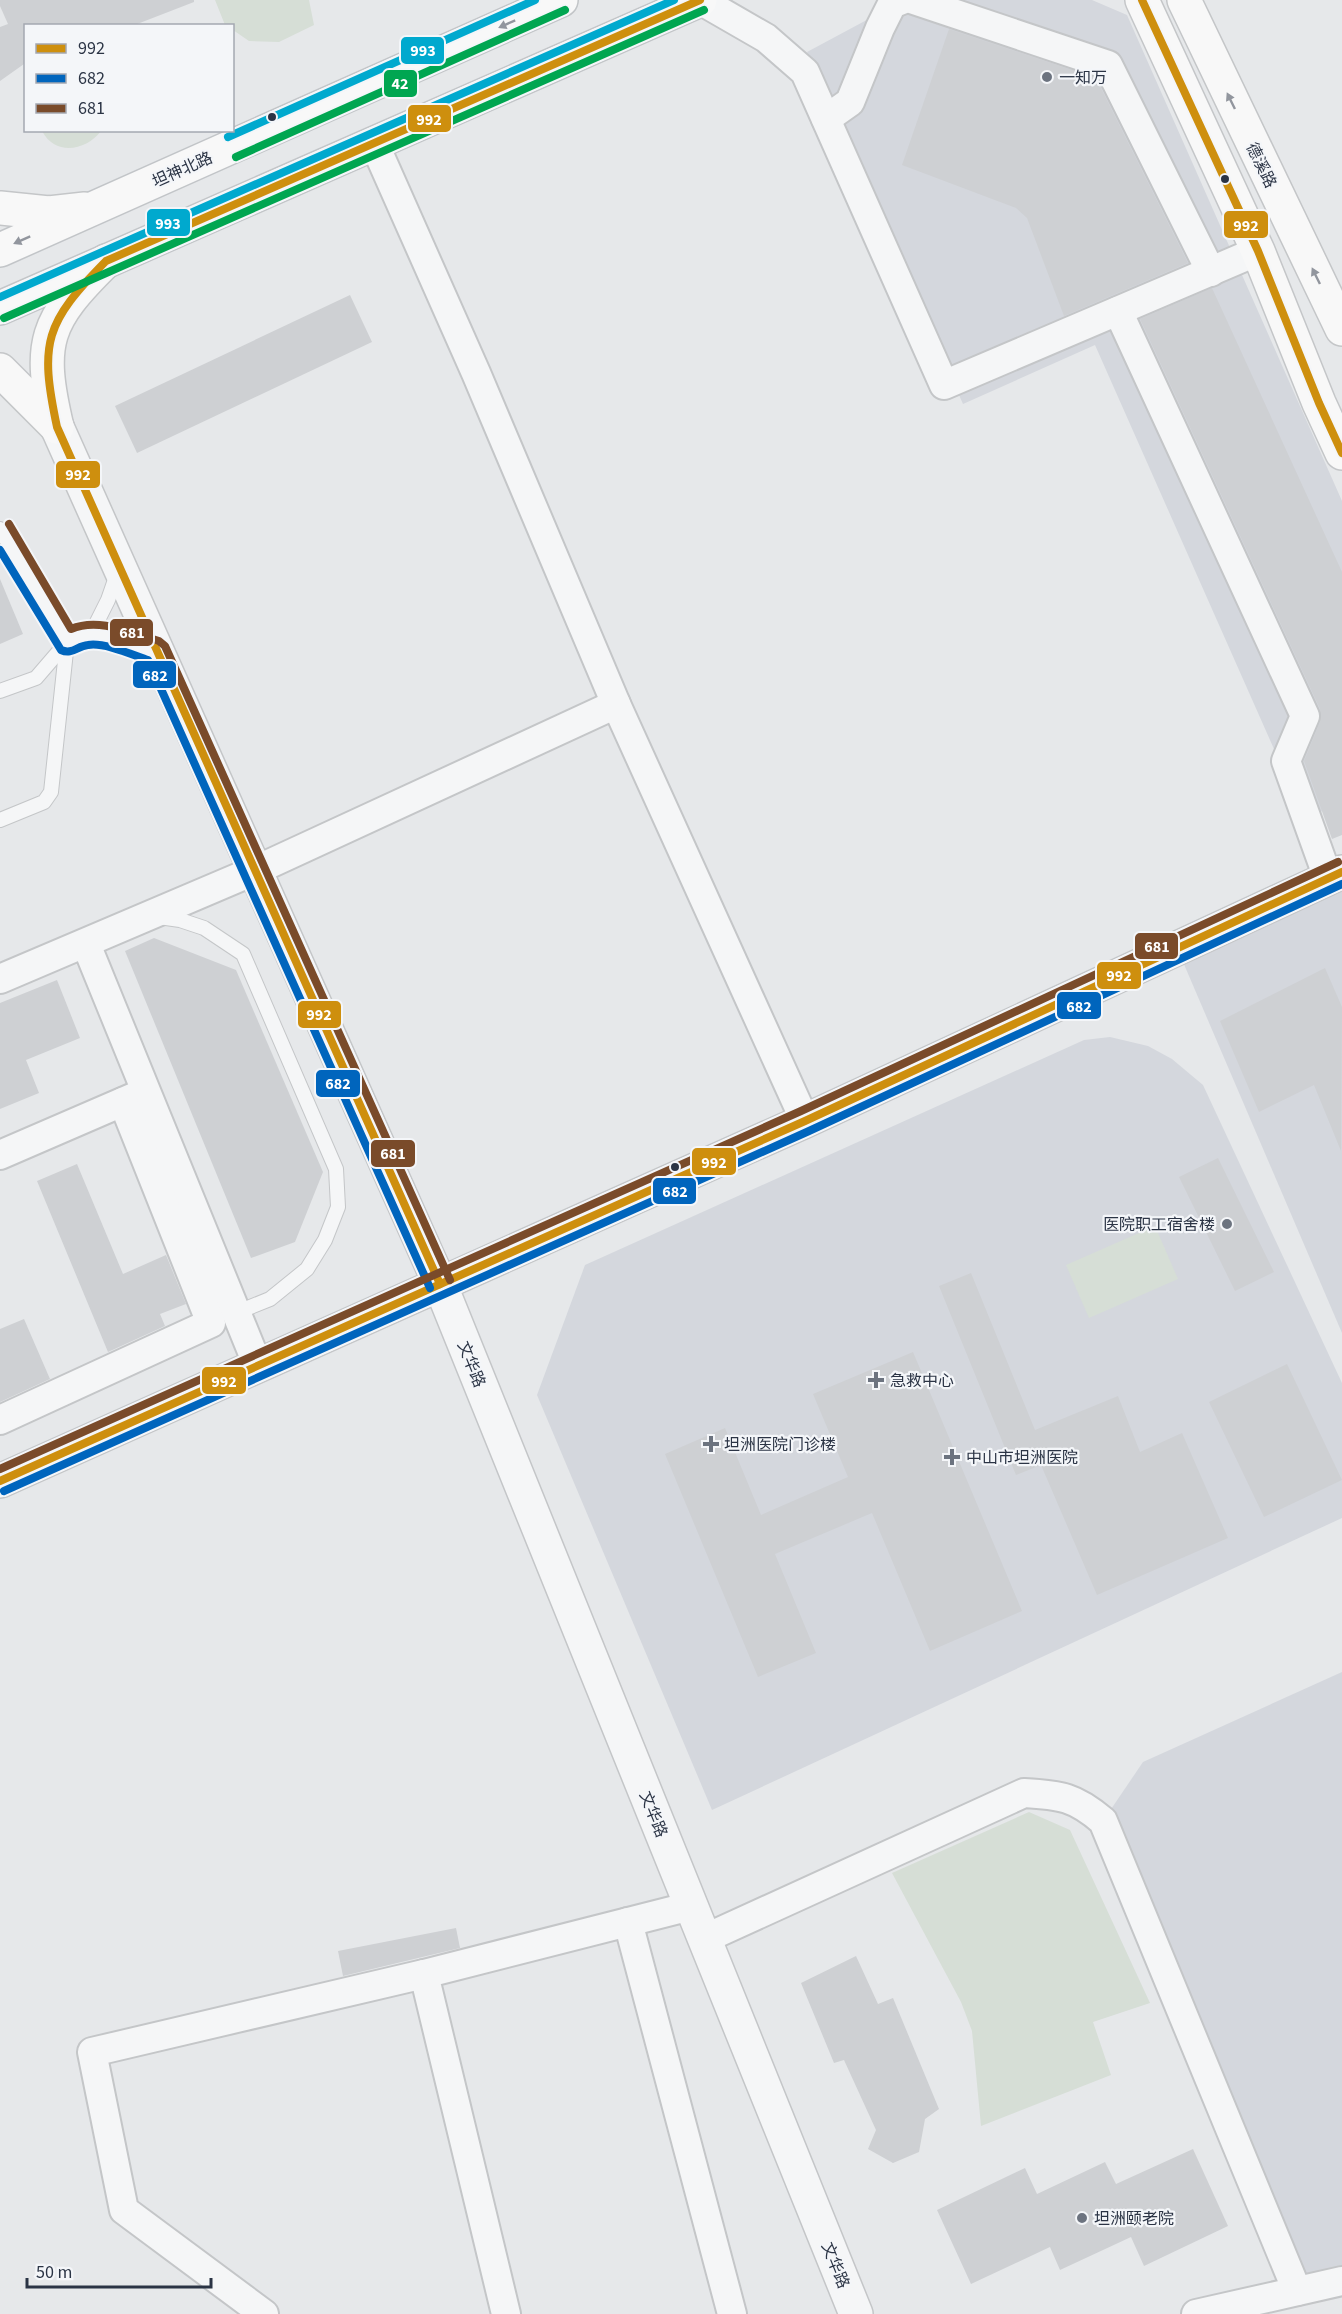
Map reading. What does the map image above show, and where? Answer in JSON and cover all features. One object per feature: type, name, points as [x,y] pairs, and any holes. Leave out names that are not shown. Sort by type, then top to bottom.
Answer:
[{"type":"main road","name":"坦神北路","points":[[0,250],[561,0]]},
{"type":"main road","points":[[0,308],[700,0]]},
{"type":"main road","points":[[1126,0],[1138,11],[1161,42]]},
{"type":"main road","points":[[1142,0],[1258,251],[1318,403],[1342,453]]},
{"type":"main road","name":"德溪路","points":[[1192,8],[1342,329]]},
{"type":"main road","points":[[0,208],[49,213],[96,207]]},
{"type":"main road","points":[[57,427],[46,369],[52,327],[77,290],[106,261]]},
{"type":"main road","points":[[0,370],[57,427]]},
{"type":"street","points":[[700,0],[766,38],[805,72],[944,385],[1258,251]]},
{"type":"street","points":[[826,119],[850,102],[892,4],[902,0]]},
{"type":"street","points":[[914,0],[1108,65],[1211,272]]},
{"type":"street","points":[[374,143],[476,373],[616,704],[805,1121]]},
{"type":"street","points":[[0,1481],[805,1121],[1335,875],[1286,761],[1305,716],[1118,311]]},
{"type":"street","name":"文华路","points":[[57,427],[440,1284],[856,2314]]},
{"type":"street","points":[[0,980],[254,871],[616,704]]},
{"type":"street","points":[[86,944],[135,1097],[224,1318],[258,1366]]},
{"type":"street","points":[[0,1155],[135,1097]]},
{"type":"street","points":[[0,1420],[224,1318]]},
{"type":"street","points":[[705,1939],[1024,1793],[1067,1799],[1085,1806],[1103,1821],[1297,2291]]},
{"type":"street","points":[[264,2314],[124,2210],[92,2052],[424,1974],[691,1906]]},
{"type":"street","points":[[628,1922],[732,2314]]},
{"type":"street","points":[[424,1974],[506,2314]]},
{"type":"street","points":[[1196,2314],[1342,2281]]},
{"type":"lane","points":[[0,529],[67,642],[51,792],[44,802],[0,820]]},
{"type":"lane","points":[[0,692],[36,678],[67,642],[86,634],[95,626],[114,587],[118,566]]},
{"type":"lane","points":[[86,634],[120,639],[156,651]]},
{"type":"lane","points":[[151,916],[180,920],[204,928],[243,954],[336,1169],[339,1207],[325,1240],[307,1269],[270,1299],[224,1318]]},
{"type":"shaded area","points":[[215,0],[309,0],[314,25],[279,42],[249,41],[234,31],[234,24],[225,24]]},
{"type":"shaded area","points":[[904,0],[1092,0],[1127,15],[1342,501],[1342,802],[1305,819],[1095,345],[963,404],[807,52]]},
{"type":"shaded area","points":[[43,132],[100,132],[87,143],[71,148],[62,147],[48,139]]},
{"type":"shaded area","points":[[1342,872],[1342,1333],[1177,948]]},
{"type":"shaded area","name":"中山市坦洲医院","points":[[1110,1037],[1148,1046],[1172,1059],[1203,1085],[1342,1383],[1342,1518],[712,1810],[537,1395],[585,1265],[1084,1040]]},
{"type":"shaded area","points":[[1155,1226],[1178,1279],[1089,1318],[1066,1265]]},
{"type":"shaded area","points":[[1342,1672],[1342,2281],[1297,2291],[1103,1821],[1143,1762]]},
{"type":"shaded area","points":[[1029,1812],[1070,1830],[1150,2003],[1093,2022],[1111,2075],[981,2126],[972,2031],[961,2002],[892,1873]]},
{"type":"building","points":[[0,0],[194,0],[194,2],[137,24],[24,24],[24,64],[0,81],[0,27],[8,24],[0,6]]},
{"type":"building","points":[[949,29],[1096,78],[1188,263],[1064,316],[1027,218],[1016,208],[902,165]]},
{"type":"building","points":[[1212,288],[1342,572],[1342,835],[1332,839],[1304,761],[1320,722],[1320,709],[1140,319]]},
{"type":"building","points":[[350,295],[372,342],[137,453],[115,406]]},
{"type":"building","points":[[0,579],[23,634],[0,644]]},
{"type":"building","points":[[154,938],[236,970],[323,1172],[295,1242],[251,1258],[125,951]]},
{"type":"building","points":[[1325,968],[1342,1007],[1341,1151],[1314,1085],[1259,1112],[1220,1021]]},
{"type":"building","points":[[57,980],[80,1038],[26,1060],[39,1093],[0,1109],[0,1003]]},
{"type":"building","name":"医院职工宿舍楼","points":[[1218,1158],[1274,1272],[1235,1291],[1179,1177]]},
{"type":"building","points":[[77,1164],[123,1274],[166,1255],[186,1304],[160,1314],[165,1326],[108,1352],[37,1181]]},
{"type":"building","points":[[971,1273],[1035,1430],[1118,1396],[1140,1452],[1182,1433],[1228,1538],[1097,1595],[1041,1465],[1016,1475],[939,1286]]},
{"type":"building","points":[[24,1319],[50,1379],[0,1402],[0,1329]]},
{"type":"building","points":[[913,1352],[1022,1611],[930,1651],[872,1513],[775,1554],[816,1653],[758,1677],[665,1454],[725,1428],[761,1515],[848,1477],[813,1394]]},
{"type":"building","points":[[1287,1364],[1342,1480],[1264,1517],[1209,1402]]},
{"type":"building","points":[[456,1928],[460,1948],[343,1976],[338,1951]]},
{"type":"building","points":[[856,1956],[878,2004],[893,1998],[939,2109],[925,2119],[919,2152],[893,2163],[868,2149],[876,2130],[844,2060],[834,2063],[801,1983]]},
{"type":"building","name":"坦洲颐老院","points":[[1193,2149],[1228,2226],[1144,2266],[1131,2237],[1060,2270],[1050,2247],[971,2284],[937,2210],[1025,2168],[1037,2194],[1105,2162],[1116,2184]]},
{"type":"transit line","name":"993","points":[[228,137],[535,0]]},
{"type":"transit line","name":"993","points":[[0,297],[674,0]]},
{"type":"transit line","name":"992","points":[[440,1284],[57,427],[48,374],[52,335],[70,301],[106,261],[700,0]]},
{"type":"transit line","name":"992","points":[[1142,0],[1258,251],[1319,403],[1342,453]]},
{"type":"transit line","name":"42","points":[[236,157],[565,10]]},
{"type":"transit line","name":"42","points":[[4,318],[704,10]]},
{"type":"transit line","name":"681","points":[[9,524],[71,629],[104,625],[159,641],[165,646],[450,1280]]},
{"type":"transit line","name":"682","points":[[0,550],[61,650],[71,651],[88,645],[102,645],[148,660],[430,1288]]},
{"type":"transit line","name":"681","points":[[0,1469],[801,1111],[1338,862]]},
{"type":"transit line","name":"992","points":[[0,1481],[805,1121],[1342,872]]},
{"type":"transit line","name":"682","points":[[4,1491],[809,1131],[1342,884]]},
{"type":"place","name":"一知万","points":[[1047,77]]},
{"type":"place","name":"医院职工宿舍楼","points":[[1227,1224]]},
{"type":"place","name":"急救中心","points":[[876,1380]]},
{"type":"place","name":"坦洲医院门诊楼","points":[[711,1444]]},
{"type":"place","name":"中山市坦洲医院","points":[[952,1457]]},
{"type":"place","name":"坦洲颐老院","points":[[1082,2218]]}]
